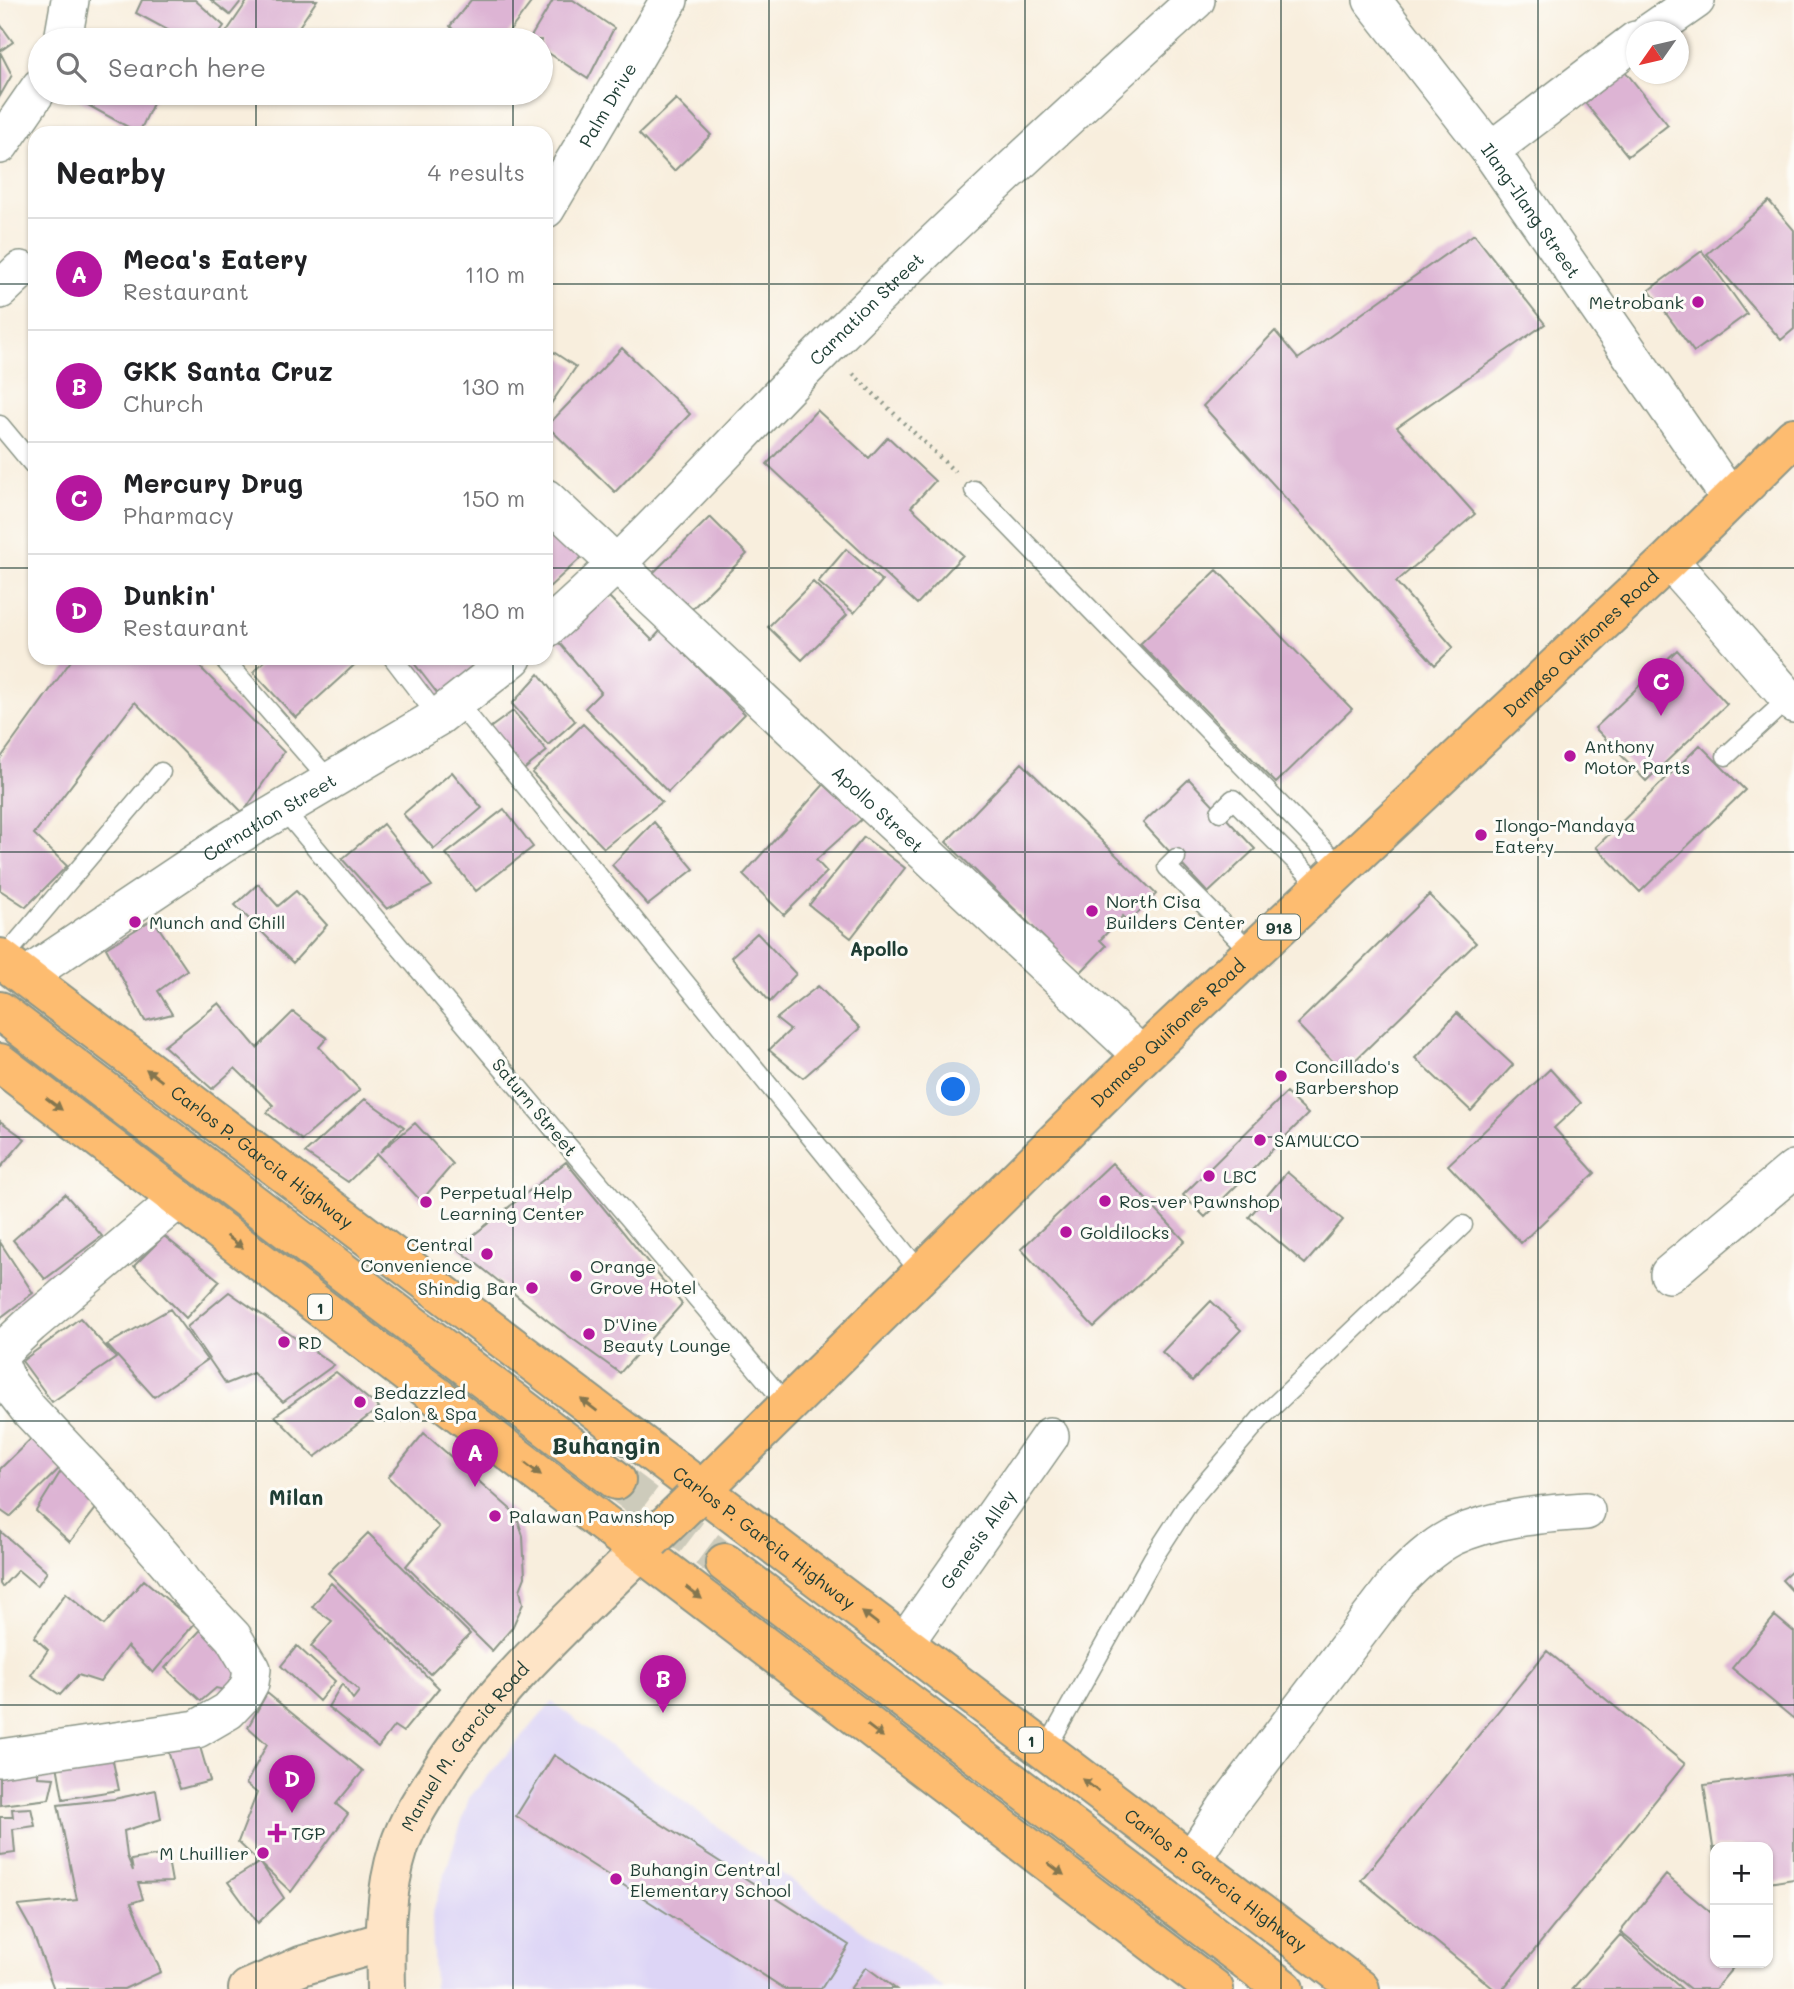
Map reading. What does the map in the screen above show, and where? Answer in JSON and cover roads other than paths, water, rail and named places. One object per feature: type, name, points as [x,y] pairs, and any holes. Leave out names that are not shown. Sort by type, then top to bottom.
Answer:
[{"type":"main road","name":"Damaso Quiñones Road","points":[[696,1496],[1142,1056],[1669,560],[1794,437]]},
{"type":"main road","name":"Carlos P. Garcia Highway","points":[[9,965],[696,1496],[904,1644],[1360,1989]]},
{"type":"main road","name":"1","points":[[0,1011],[616,1479]]},
{"type":"main road","name":"1","points":[[0,1063],[646,1546],[1214,1989]]},
{"type":"main road","name":"918","points":[[646,1546],[696,1496]]},
{"type":"main road","name":"Manuel M. Garcia Road","points":[[386,1989],[386,1911],[392,1874],[400,1844],[418,1807],[474,1723],[512,1677],[646,1546]]},
{"type":"main road","points":[[725,1563],[1284,1989]]},
{"type":"main road","points":[[247,1989],[301,1966],[385,1941]]},
{"type":"street","points":[[65,28],[70,0]]},
{"type":"street","name":"Palm Drive","points":[[553,196],[668,0]]},
{"type":"street","name":"Carnation Street","points":[[553,622],[616,562],[826,348],[1014,166],[1196,0]]},
{"type":"street","name":"Ilang-Ilang Street","points":[[1372,0],[1490,151],[1730,498]]},
{"type":"street","points":[[1666,21],[1696,0]]},
{"type":"street","points":[[1490,151],[1626,48]]},
{"type":"street","points":[[0,145],[28,104]]},
{"type":"street","name":"Apollo Street","points":[[553,504],[1142,1056]]},
{"type":"street","points":[[1669,560],[1791,701]]},
{"type":"street","name":"Carnation Street","points":[[9,965],[225,843],[448,710],[504,665]]},
{"type":"street","points":[[1669,1274],[1794,1169]]},
{"type":"street","points":[[0,1758],[197,1728],[228,1711],[244,1695],[250,1683],[251,1669],[233,1637],[184,1585],[98,1483],[29,1410],[8,1383],[0,1362],[3,1350],[31,1324],[179,1199]]},
{"type":"street","name":"Genesis Alley","points":[[904,1644],[1050,1436]]},
{"type":"street","points":[[1191,1861],[1226,1809],[1397,1582],[1425,1555],[1452,1538],[1481,1528],[1533,1515],[1586,1511]]},
{"type":"lane","points":[[0,425],[28,459]]},
{"type":"lane","points":[[974,490],[1332,878]]},
{"type":"lane","points":[[229,665],[329,780]]},
{"type":"lane","points":[[400,665],[448,710],[922,1274]]},
{"type":"lane","points":[[1726,756],[1791,701]]},
{"type":"lane","points":[[9,965],[161,772]]},
{"type":"lane","points":[[1220,812],[1233,799],[1332,878]]},
{"type":"lane","name":"Saturn Street","points":[[282,808],[788,1406]]},
{"type":"lane","points":[[1176,858],[1167,867],[1252,953]]},
{"type":"lane","points":[[1045,1751],[1153,1558],[1190,1501],[1262,1417],[1463,1226]]},
{"type":"tunnel","points":[[616,1480],[725,1563]]},
{"type":"place","name":"Metrobank","points":[[1698,302]]},
{"type":"place","name":"Mercury Drug","points":[[1661,716]]},
{"type":"place","name":"Anthony Motor Parts","points":[[1570,756]]},
{"type":"place","name":"Ilongo-Mandaya Eatery","points":[[1481,835]]},
{"type":"place","name":"North Cisa Builders Center","points":[[1092,911]]},
{"type":"place","name":"Munch and Chill","points":[[135,922]]},
{"type":"place","name":"Concillado's Barbershop","points":[[1281,1076]]},
{"type":"place","name":"SAMULCO","points":[[1260,1140]]},
{"type":"place","name":"LBC","points":[[1209,1176]]},
{"type":"place","name":"Ros-ver Pawnshop","points":[[1105,1201]]},
{"type":"place","name":"Perpetual Help Learning Center","points":[[426,1202]]},
{"type":"place","name":"Goldilocks","points":[[1066,1232]]},
{"type":"place","name":"Central Convenience","points":[[487,1254]]},
{"type":"place","name":"Orange Grove Hotel","points":[[576,1276]]},
{"type":"place","name":"Shindig Bar","points":[[532,1288]]},
{"type":"place","name":"D'Vine Beauty Lounge","points":[[589,1334]]},
{"type":"place","name":"RD","points":[[284,1342]]},
{"type":"place","name":"Bedazzled Salon & Spa","points":[[360,1402]]},
{"type":"place","name":"Meca's Eatery","points":[[475,1487]]},
{"type":"place","name":"Palawan Pawnshop","points":[[495,1516]]},
{"type":"place","name":"GKK Santa Cruz","points":[[663,1713]]},
{"type":"place","name":"Dunkin'","points":[[292,1813]]},
{"type":"place","name":"TGP","points":[[277,1833]]},
{"type":"place","name":"M Lhuillier","points":[[263,1853]]},
{"type":"place","name":"Buhangin Central Elementary School","points":[[616,1879]]},
{"type":"district","name":"Apollo","points":[[879,948]]},
{"type":"district","name":"Buhangin","points":[[606,1444]]},
{"type":"district","name":"Milan","points":[[296,1496]]}]
